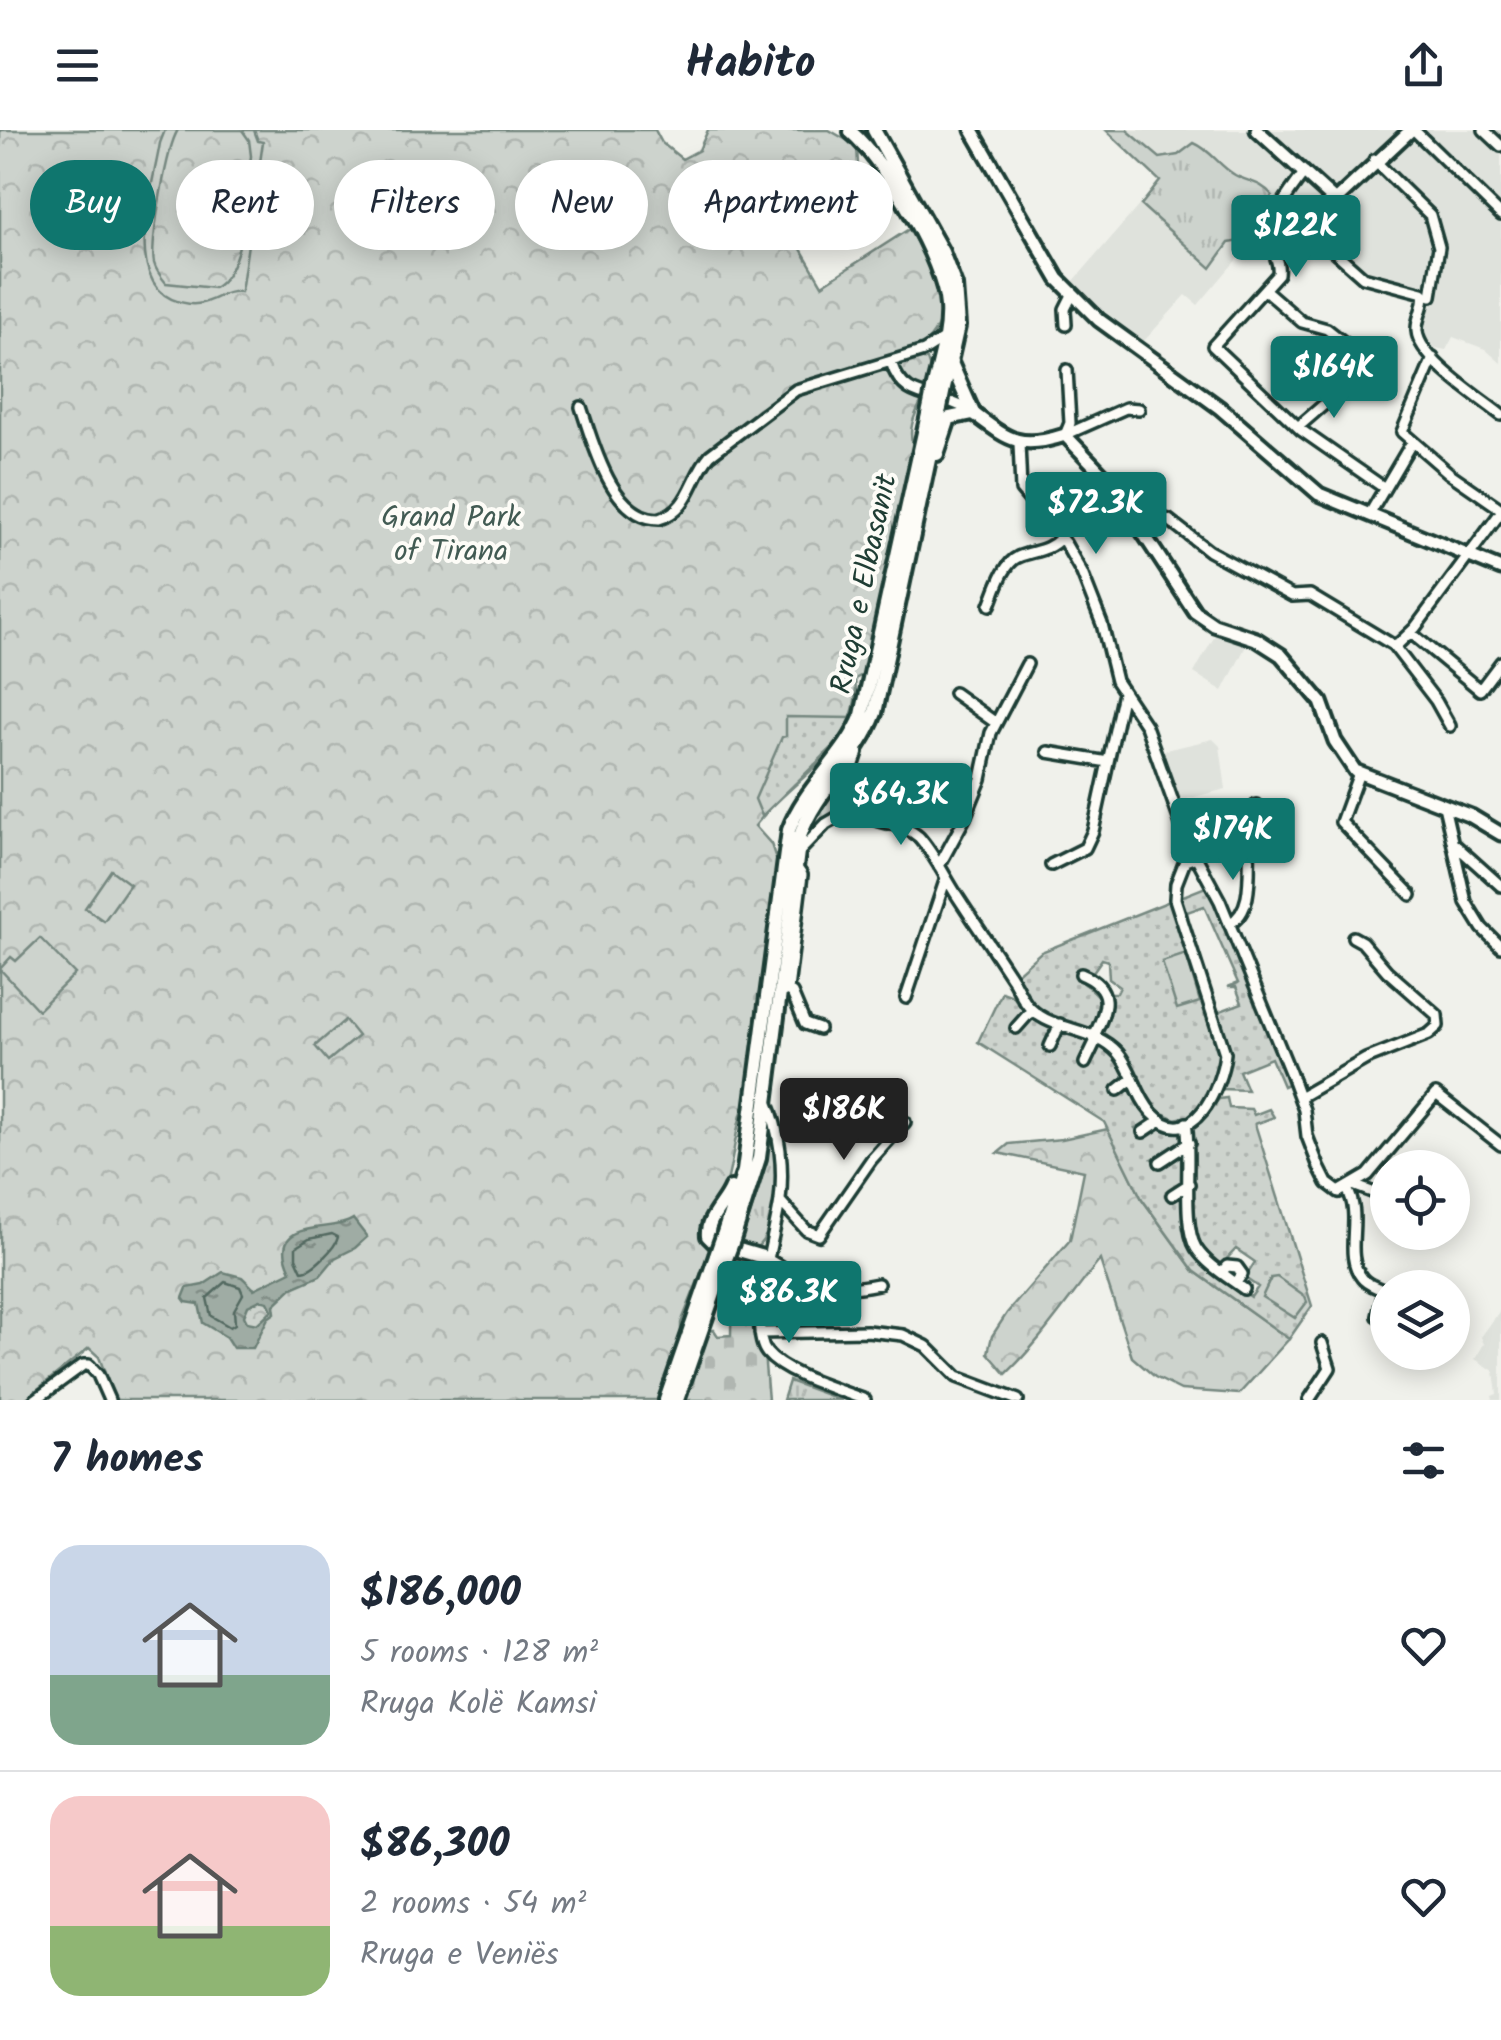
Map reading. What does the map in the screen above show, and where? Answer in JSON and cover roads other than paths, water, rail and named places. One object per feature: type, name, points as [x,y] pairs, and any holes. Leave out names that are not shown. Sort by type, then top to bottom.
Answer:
[{"type":"main road","name":"Rruga e Elbasanit","points":[[728,1238],[748,1143],[790,830],[805,796],[849,740],[862,715],[958,318],[952,276],[942,252],[874,130]]},
{"type":"main road","name":"Rruga e Elbasanit","points":[[853,131],[880,163],[938,268],[947,304],[944,366]]},
{"type":"main road","points":[[926,475],[949,418],[973,413],[944,366]]},
{"type":"main road","name":"Rruga e Elbasanit","points":[[666,1400],[754,1178],[784,989],[800,836],[813,805],[870,727],[926,475],[935,407]]},
{"type":"main road","points":[[748,1143],[724,1204],[709,1222],[707,1231],[715,1244],[766,1258]]},
{"type":"main road","name":"Rruga e Elbasanit","points":[[677,1400],[721,1258]]},
{"type":"street","points":[[972,130],[1058,279],[1123,339],[1220,408],[1320,494],[1501,570]]},
{"type":"street","points":[[1257,130],[1335,198]]},
{"type":"street","points":[[1501,215],[1409,130],[1308,222],[1309,229],[1363,278],[1423,293],[1418,333],[1433,358],[1501,414]]},
{"type":"street","points":[[1484,130],[1501,146]]},
{"type":"street","points":[[1375,162],[1430,215],[1439,247],[1431,296]]},
{"type":"street","points":[[1306,172],[1286,198],[1275,224],[1271,242],[1280,268],[1265,290],[1212,346],[1298,427],[1339,460],[1384,487]]},
{"type":"street","points":[[1265,290],[1302,322],[1327,329],[1350,348]]},
{"type":"street","points":[[1066,325],[1065,309],[1072,296]]},
{"type":"street","points":[[581,407],[598,458],[618,496],[640,515],[658,519],[684,505],[700,466],[710,455],[784,396],[924,352],[945,337]]},
{"type":"street","points":[[924,352],[944,366]]},
{"type":"street","points":[[1395,647],[1410,633],[1501,510],[1449,474],[1402,429],[1433,358]]},
{"type":"street","points":[[892,362],[899,383],[907,390],[959,404],[1005,438],[1020,444],[1065,435],[1126,408],[1139,409]]},
{"type":"street","points":[[1065,435],[1070,423],[1068,370]]},
{"type":"street","points":[[1298,427],[1343,388]]},
{"type":"street","points":[[1065,435],[1108,482],[1196,612],[1214,625],[1266,644],[1296,670],[1323,704],[1339,749],[1359,772],[1471,816],[1501,834]]},
{"type":"street","points":[[1369,515],[1412,442]]},
{"type":"street","points":[[1020,444],[1021,490],[1061,538],[1089,589],[1116,681],[1146,726],[1166,788],[1229,924],[1300,1097],[1307,1136],[1327,1183],[1339,1192],[1368,1174],[1436,1094],[1501,1145]]},
{"type":"street","points":[[1139,528],[1162,518],[1169,520],[1210,550],[1292,596],[1310,595],[1395,647],[1436,700],[1450,726]]},
{"type":"street","points":[[990,605],[1015,559],[1046,550],[1061,538]]},
{"type":"street","points":[[1410,633],[1480,690],[1501,662]]},
{"type":"street","points":[[939,866],[973,799],[996,723],[1026,664]]},
{"type":"street","points":[[1051,865],[1080,852],[1089,841],[1122,692]]},
{"type":"street","points":[[954,694],[996,723]]},
{"type":"street","points":[[860,744],[848,786],[852,810],[868,820],[912,831],[1032,1010],[1096,1037],[1116,1051],[1151,1112],[1176,1124],[1196,1117],[1211,1102],[1222,1078],[1224,1053],[1175,899],[1185,861],[1196,857]]},
{"type":"street","points":[[1048,752],[1108,762]]},
{"type":"street","points":[[1359,772],[1342,822],[1410,896]]},
{"type":"street","points":[[1229,924],[1238,920],[1248,899],[1248,827],[1256,805]]},
{"type":"street","points":[[1444,806],[1466,902],[1482,928],[1501,948]]},
{"type":"street","points":[[795,860],[826,824],[852,810]]},
{"type":"street","points":[[1453,843],[1501,886]]},
{"type":"street","points":[[906,998],[946,878]]},
{"type":"street","points":[[1300,1097],[1366,1059],[1418,1039],[1438,1026],[1436,1015],[1353,937]]},
{"type":"street","points":[[1081,974],[1098,983],[1104,995],[1104,1011],[1085,1062]]},
{"type":"street","points":[[784,989],[795,998],[805,1024],[819,1029]]},
{"type":"street","points":[[1016,1028],[1032,1010]]},
{"type":"street","points":[[1050,1046],[1060,1024]]},
{"type":"street","points":[[1118,1090],[1133,1078]]},
{"type":"street","points":[[765,1096],[778,1135],[780,1201],[766,1258],[761,1343],[772,1358],[806,1377],[865,1400]]},
{"type":"street","points":[[1143,1132],[1162,1120]]},
{"type":"street","points":[[780,1201],[806,1230],[819,1235],[871,1160],[905,1122]]},
{"type":"street","points":[[1186,1123],[1190,1143],[1188,1221],[1193,1242],[1204,1257],[1240,1286]]},
{"type":"street","points":[[1160,1162],[1190,1143]]},
{"type":"street","points":[[1172,1195],[1190,1184]]},
{"type":"street","points":[[1350,1187],[1370,1193]]},
{"type":"street","points":[[1350,1187],[1356,1207],[1353,1244],[1357,1266],[1370,1284]]},
{"type":"street","points":[[766,1258],[832,1290],[878,1284]]},
{"type":"street","points":[[760,1333],[867,1331],[903,1335],[926,1346],[957,1377],[1018,1400]]},
{"type":"street","points":[[1308,1400],[1330,1368],[1322,1343]]},
{"type":"street","points":[[35,1400],[83,1365],[98,1375],[106,1399]]},
{"type":"water","points":[[353,1219],[367,1237],[335,1258],[320,1276],[292,1288],[274,1305],[275,1313],[268,1318],[253,1348],[233,1348],[226,1337],[203,1323],[199,1304],[183,1298],[187,1288],[203,1285],[223,1272],[242,1277],[254,1289],[291,1271],[285,1254],[293,1235]],"holes":[[[260,1300],[268,1302],[272,1310],[257,1324],[247,1322],[244,1316],[248,1306]]]},
{"type":"park label","name":"Grand Park of Tirana","points":[[451,535]]}]
